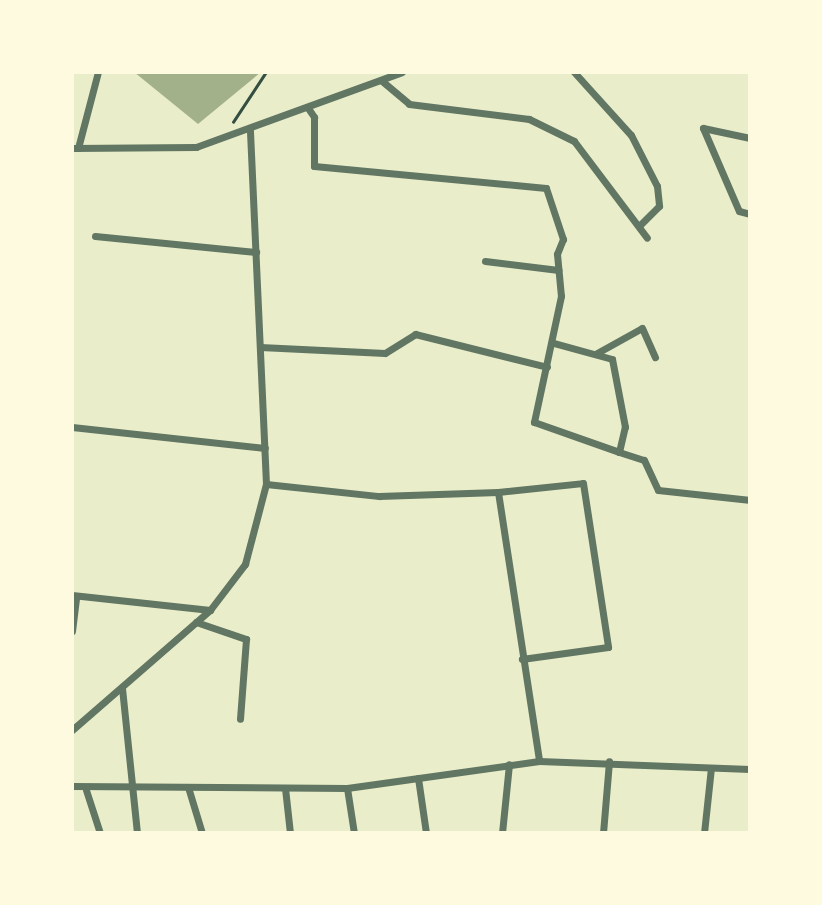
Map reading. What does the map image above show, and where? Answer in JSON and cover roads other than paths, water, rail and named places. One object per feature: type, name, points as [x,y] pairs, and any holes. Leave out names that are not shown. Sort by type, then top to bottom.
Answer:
[{"type":"street","points":[[98,72],[75,148],[196,147],[402,72]]},
{"type":"street","points":[[574,72],[631,135],[657,186],[659,206],[639,226]]},
{"type":"street","points":[[382,81],[409,104],[529,119],[575,141],[647,238]]},
{"type":"street","points":[[308,108],[314,117],[314,166],[546,188],[563,239],[558,270],[554,343],[534,422],[644,460],[659,490],[750,500]]},
{"type":"street","points":[[750,138],[703,128],[738,211],[750,214]]},
{"type":"street","points":[[72,730],[210,610],[245,564],[266,484],[250,129]]},
{"type":"street","points":[[95,236],[256,252]]},
{"type":"street","points":[[485,261],[558,270]]},
{"type":"street","points":[[597,353],[642,328],[655,357]]},
{"type":"street","points":[[260,347],[385,353],[415,334],[547,367]]},
{"type":"street","points":[[554,343],[612,359],[625,427],[618,452]]},
{"type":"street","points":[[72,427],[265,448]]},
{"type":"street","points":[[266,484],[379,496],[498,492],[583,483],[608,647],[522,659]]},
{"type":"street","points":[[498,492],[539,761]]},
{"type":"street","points":[[72,631],[74,595],[210,610]]},
{"type":"street","points":[[196,622],[246,639],[240,719]]},
{"type":"street","points":[[122,688],[131,789],[138,833]]},
{"type":"street","points":[[72,786],[86,790],[188,787],[348,788],[539,761],[609,761],[750,769]]},
{"type":"street","points":[[603,833],[609,761]]},
{"type":"street","points":[[502,833],[509,764]]},
{"type":"street","points":[[704,833],[710,768]]},
{"type":"street","points":[[418,778],[426,833]]},
{"type":"street","points":[[188,787],[202,833]]},
{"type":"street","points":[[285,788],[290,833]]},
{"type":"street","points":[[348,788],[354,833]]},
{"type":"street","points":[[86,790],[100,833]]}]
